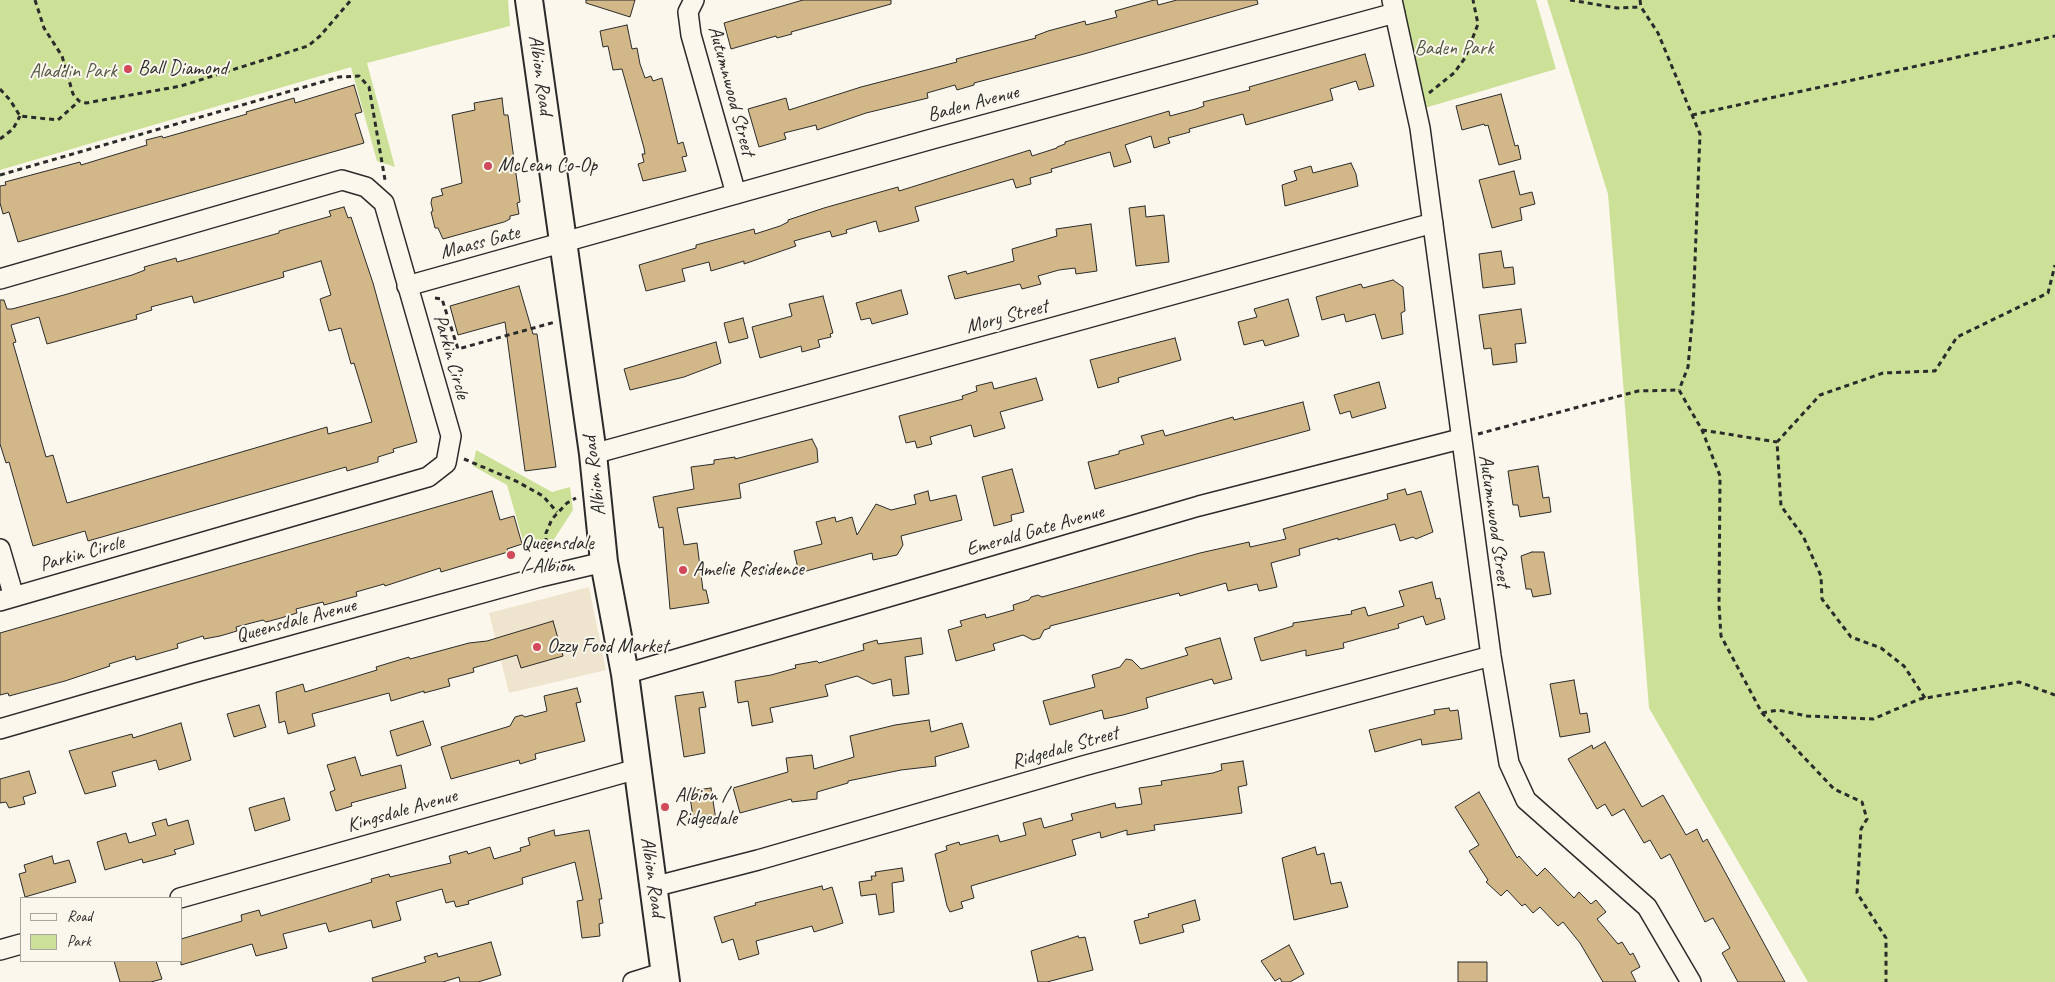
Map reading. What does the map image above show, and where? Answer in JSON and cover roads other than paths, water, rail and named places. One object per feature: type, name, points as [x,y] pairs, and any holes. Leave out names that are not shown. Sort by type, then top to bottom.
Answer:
[{"type":"street","name":"Albion Road","points":[[529,0],[593,454],[604,562],[625,674],[665,977]]},
{"type":"street","name":"Autumnwood Street","points":[[694,0],[688,12],[691,35],[736,194]]},
{"type":"street","name":"Baden Avenue","points":[[564,243],[1394,7]]},
{"type":"street","name":"Autumnwood Street","points":[[1394,7],[1414,101],[1433,223],[1490,656],[1509,763],[1526,800],[1647,907],[1691,982]]},
{"type":"street","name":"Parkin Circle","points":[[0,279],[342,180],[366,187],[384,203],[450,436],[446,463],[428,477],[7,599]]},
{"type":"street","name":"Mory Street","points":[[593,454],[1433,223]]},
{"type":"street","name":"Maass Gate","points":[[407,286],[564,243]]},
{"type":"street","name":"Emerald Gate Avenue","points":[[625,674],[1199,506],[1460,439]]},
{"type":"street","points":[[0,549],[7,599]]},
{"type":"street","name":"Queensdale Avenue","points":[[0,729],[540,577],[604,562]]},
{"type":"street","name":"Ridgedale Street","points":[[653,887],[758,860],[1083,766],[1490,656]]},
{"type":"street","name":"Kingsdale Avenue","points":[[182,897],[637,769]]},
{"type":"street","points":[[0,950],[20,944]]},
{"type":"street","points":[[633,982],[665,977]]},
{"type":"place","name":"Ball Diamond","points":[[128,69]]},
{"type":"place","name":"McLean Co-Op","points":[[488,166]]},
{"type":"place","name":"Queensdale / Albion","points":[[511,555]]},
{"type":"place","name":"Amelie Residence","points":[[683,570]]},
{"type":"place","name":"Ozzy Food Market","points":[[537,647]]},
{"type":"place","name":"Albion / Ridgedale","points":[[665,807]]},
{"type":"park label","name":"Baden Park","points":[[1454,49]]},
{"type":"park label","name":"Aladdin Park","points":[[73,72]]}]
